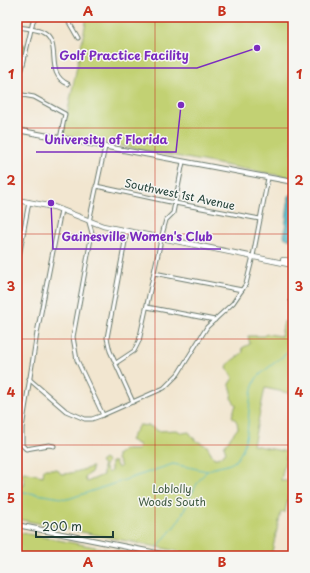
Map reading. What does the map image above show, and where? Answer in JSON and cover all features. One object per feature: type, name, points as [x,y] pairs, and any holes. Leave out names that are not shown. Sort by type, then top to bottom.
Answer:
[{"type":"main road","points":[[17,130],[293,182]]},
{"type":"main road","points":[[17,200],[62,210],[89,222],[127,231],[293,265]]},
{"type":"main road","points":[[253,256],[293,261]]},
{"type":"main road","points":[[17,525],[172,556]]},
{"type":"street","points":[[17,77],[22,69],[31,30],[36,17]]},
{"type":"street","points":[[66,17],[78,38]]},
{"type":"street","points":[[17,27],[40,31],[50,38],[54,52],[54,67],[61,78],[68,84]]},
{"type":"street","points":[[17,94],[34,97],[64,114],[60,139]]},
{"type":"street","points":[[103,415],[77,360],[73,337],[92,233],[89,222],[105,147]]},
{"type":"street","points":[[116,363],[134,351],[138,345],[161,238],[166,220],[173,213],[183,162]]},
{"type":"street","points":[[29,379],[70,413],[85,419],[92,419],[154,394],[169,384],[178,374],[208,327],[233,303],[242,290],[249,275],[268,178]]},
{"type":"street","name":"Southwest 1st Avenue","points":[[96,186],[260,219]]},
{"type":"street","points":[[17,267],[29,202]]},
{"type":"street","points":[[54,446],[49,445],[30,450],[24,448],[22,428],[29,379],[62,210]]},
{"type":"street","points":[[17,230],[24,231]]},
{"type":"street","points":[[127,231],[107,331],[108,346],[133,402]]},
{"type":"street","points":[[154,273],[242,290]]},
{"type":"street","points":[[147,307],[215,320]]},
{"type":"green space","points":[[87,17],[293,17],[293,178],[63,135]]},
{"type":"green space","points":[[17,43],[26,45],[22,66],[17,73]]},
{"type":"green space","name":"Loblolly Woods South","points":[[284,321],[293,330],[293,394],[265,388],[253,445],[287,452],[281,480],[291,482],[285,512],[281,512],[271,556],[202,556],[17,519],[17,486],[25,485],[24,478],[17,477],[24,472],[43,476],[44,469],[57,469],[61,474],[65,474],[92,467],[92,471],[85,478],[87,482],[103,475],[103,466],[100,462],[104,459],[108,462],[104,467],[108,473],[111,471],[111,462],[115,462],[118,468],[121,466],[117,459],[117,455],[124,450],[138,450],[139,445],[130,440],[139,425],[150,426],[158,431],[177,430],[182,433],[189,432],[195,440],[207,446],[214,458],[218,458],[226,452],[224,446],[238,428],[237,422],[232,416],[236,405],[231,398],[232,391],[229,384],[233,378],[227,367],[243,352],[242,348],[250,344],[248,336],[263,336],[267,334],[281,336]]},
{"type":"green space","points":[[17,532],[141,556],[17,556]]},
{"type":"water","points":[[292,194],[293,229],[290,240],[284,237],[289,195]]},
{"type":"waterway","points":[[157,549],[179,520],[201,477],[209,470],[230,464],[237,459],[245,440],[250,398],[256,379],[292,349],[293,345]]},
{"type":"waterway","points":[[17,491],[68,499],[173,464],[207,471]]},
{"type":"place","name":"Golf Practice Facility","points":[[257,48]]},
{"type":"place","name":"University of Florida","points":[[181,105]]},
{"type":"place","name":"Gainesville Women's Club","points":[[51,203]]}]
